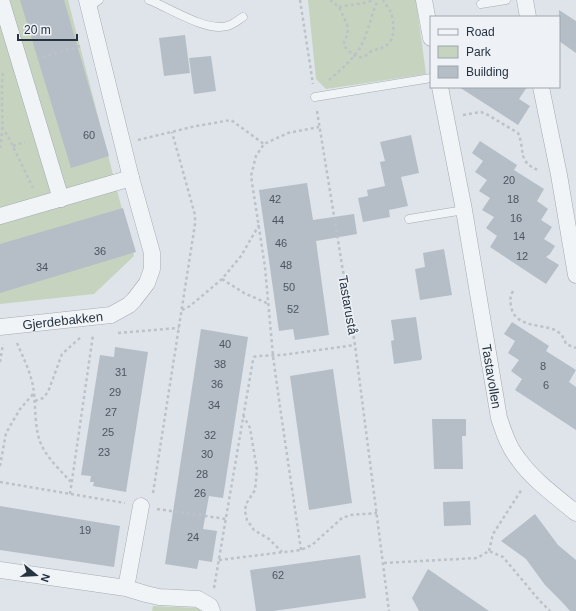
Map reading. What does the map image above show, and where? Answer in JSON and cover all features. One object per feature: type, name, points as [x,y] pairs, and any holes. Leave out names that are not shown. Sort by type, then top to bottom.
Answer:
[{"type":"street","points":[[1,0],[61,198]]},
{"type":"street","points":[[424,0],[430,33]]},
{"type":"street","points":[[525,0],[528,16]]},
{"type":"street","name":"Gjerdebakken","points":[[0,327],[111,315],[129,305],[134,300],[148,283],[152,269],[152,253],[122,144],[98,41],[91,2]]},
{"type":"street","name":"Tastavollen","points":[[440,88],[464,210],[499,418],[518,460],[532,475],[576,513]]},
{"type":"street","points":[[541,88],[559,175],[576,275]]},
{"type":"street","points":[[0,216],[131,178]]},
{"type":"street","points":[[126,588],[146,507]]},
{"type":"street","points":[[0,570],[126,588],[159,597],[198,599],[211,609]]},
{"type":"lane","points":[[149,0],[167,7],[200,24],[211,27],[226,27],[243,17]]},
{"type":"lane","points":[[482,4],[506,0]]},
{"type":"lane","points":[[315,94],[430,78]]},
{"type":"lane","points":[[409,219],[464,210]]},
{"type":"path","name":"Tastarustå","points":[[300,0],[355,345],[384,562],[389,611]]},
{"type":"path","points":[[330,0],[339,7],[347,24],[348,33],[344,46],[354,55],[359,57],[363,57],[374,49],[384,48],[391,40],[393,32],[392,15],[382,0]]},
{"type":"path","points":[[339,7],[374,0]]},
{"type":"path","points":[[315,94],[354,55],[362,42],[378,0]]},
{"type":"path","points":[[44,57],[98,41]]},
{"type":"path","points":[[0,148],[0,86],[4,67]]},
{"type":"path","points":[[447,118],[481,112],[488,114],[518,133],[524,160],[529,166],[542,172],[559,175]]},
{"type":"path","points":[[122,144],[196,126],[231,120],[264,144]]},
{"type":"path","points":[[1,127],[13,146],[41,205]]},
{"type":"path","points":[[301,550],[273,356],[260,224],[251,176],[256,156],[264,144],[288,133],[320,127]]},
{"type":"path","points":[[146,507],[182,310],[194,234],[195,215],[172,132]]},
{"type":"path","points":[[13,146],[25,142]]},
{"type":"path","points":[[182,310],[190,306],[222,279],[241,256],[260,224]]},
{"type":"path","points":[[222,279],[244,293],[269,304]]},
{"type":"path","points":[[513,291],[510,297],[512,309],[517,318],[528,324],[555,330],[562,336],[566,344],[576,348]]},
{"type":"path","points":[[70,494],[93,335]]},
{"type":"path","points":[[35,401],[43,398],[48,392],[62,354],[81,337]]},
{"type":"path","points":[[17,342],[30,373],[34,393],[38,434],[41,444],[57,467],[71,482]]},
{"type":"path","points":[[0,362],[3,344]]},
{"type":"path","points":[[211,609],[253,360],[257,356],[273,356],[355,345]]},
{"type":"path","points":[[0,466],[6,433],[20,409],[34,393]]},
{"type":"path","points":[[243,415],[250,428],[257,470],[255,490],[246,504],[245,511],[247,520],[254,530],[269,539],[282,552]]},
{"type":"path","points":[[384,562],[477,558],[489,551],[494,534],[532,475]]},
{"type":"path","points":[[0,482],[226,519]]},
{"type":"path","points":[[219,560],[301,550],[312,545],[342,518],[351,515],[377,513]]},
{"type":"path","points":[[489,551],[503,557],[550,611]]},
{"type":"green space","points":[[0,0],[68,0],[134,256],[94,294],[0,304]]},
{"type":"green space","points":[[308,0],[416,0],[426,74],[326,89],[316,79]]},
{"type":"green space","points":[[153,606],[198,608],[201,611],[152,611]]},
{"type":"building","points":[[20,0],[64,0],[109,156],[71,168]]},
{"type":"building","points":[[559,10],[576,21],[576,53],[560,42]]},
{"type":"building","points":[[185,35],[190,73],[164,76],[159,38]]},
{"type":"building","points":[[211,56],[216,91],[194,94],[189,58]]},
{"type":"building","points":[[461,88],[526,88],[519,99],[530,106],[518,125]]},
{"type":"building","points":[[411,135],[419,173],[401,177],[408,206],[389,210],[390,217],[363,222],[358,198],[368,196],[367,190],[385,186],[380,162],[385,161],[380,142]]},
{"type":"building","points":[[480,141],[517,165],[514,170],[544,189],[537,201],[548,209],[541,220],[552,227],[544,239],[555,246],[546,257],[559,265],[546,284],[490,247],[497,236],[486,228],[494,217],[482,210],[490,198],[479,191],[487,180],[475,172],[483,161],[472,153]]},
{"type":"building","points":[[307,183],[313,220],[354,214],[357,234],[316,241],[329,335],[295,340],[293,329],[279,331],[259,190]]},
{"type":"building","points":[[123,208],[136,252],[0,293],[0,244]]},
{"type":"building","points":[[444,249],[452,295],[420,300],[415,269],[425,267],[423,253]]},
{"type":"building","points":[[416,317],[422,358],[421,360],[394,364],[391,341],[394,340],[391,320]]},
{"type":"building","points":[[512,322],[549,346],[546,351],[576,370],[569,382],[576,387],[576,430],[515,390],[522,379],[511,371],[519,360],[508,353],[515,341],[504,334]]},
{"type":"building","points":[[201,329],[248,337],[223,498],[209,496],[203,529],[217,531],[212,562],[199,560],[197,569],[165,564]]},
{"type":"building","points":[[115,347],[148,352],[126,492],[93,486],[94,482],[90,482],[91,476],[81,475],[100,355],[114,357]]},
{"type":"building","points":[[333,369],[352,503],[309,510],[290,376]]},
{"type":"building","points":[[432,419],[466,419],[466,436],[462,436],[463,469],[434,469]]},
{"type":"building","points":[[470,501],[471,525],[444,526],[443,502]]},
{"type":"building","points":[[0,506],[120,526],[114,567],[0,550]]},
{"type":"building","points":[[535,514],[558,545],[576,560],[576,611],[570,611],[545,585],[526,559],[501,541]]},
{"type":"building","points":[[360,555],[366,598],[273,611],[256,611],[250,570]]},
{"type":"building","points":[[428,569],[489,611],[419,611],[412,598]]}]
